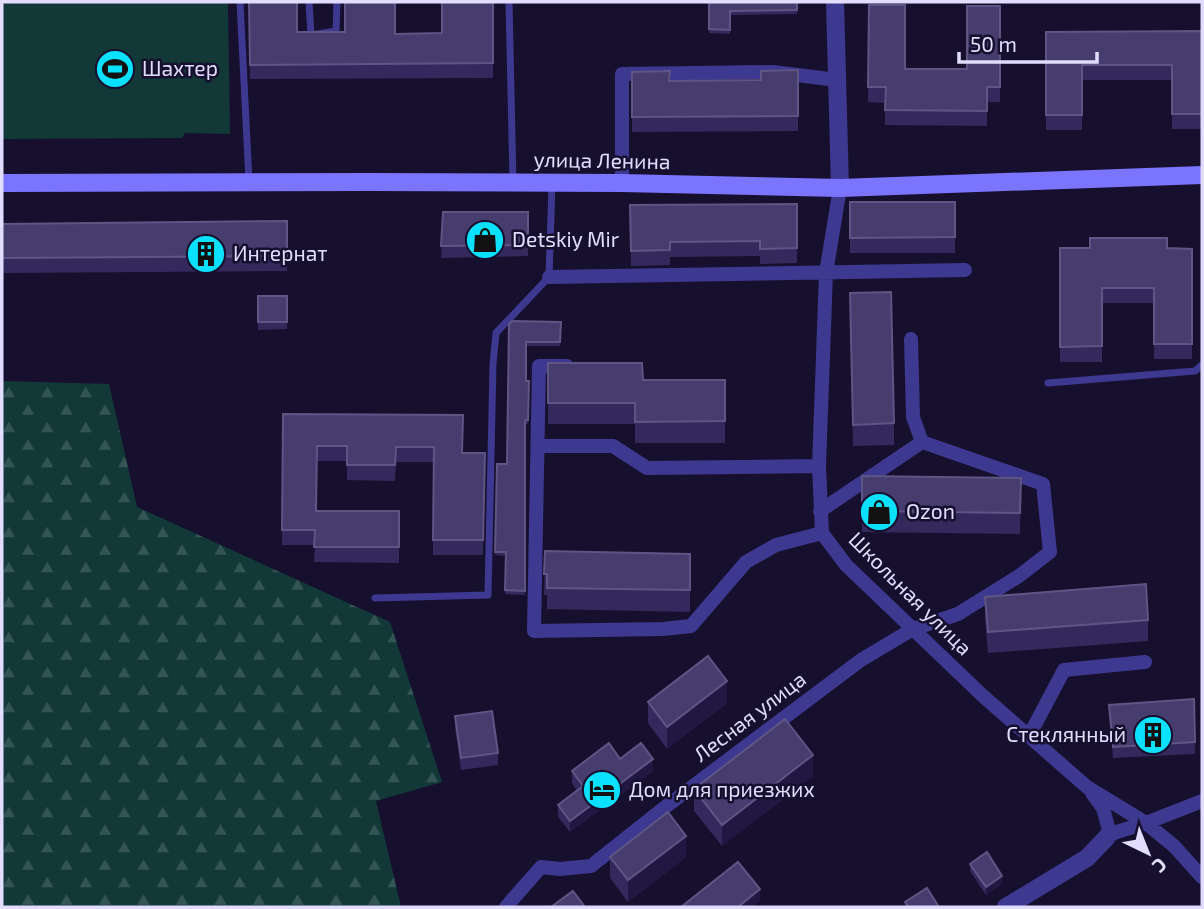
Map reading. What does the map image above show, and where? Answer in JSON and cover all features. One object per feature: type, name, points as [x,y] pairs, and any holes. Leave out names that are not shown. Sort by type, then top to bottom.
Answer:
[{"type":"main road","name":"улица Ленина","points":[[2,183],[622,183],[840,188],[1202,175]]},
{"type":"street","points":[[835,2],[840,188]]},
{"type":"street","points":[[622,183],[622,74],[773,72],[837,80]]},
{"type":"street","name":"Школьная улица","points":[[840,188],[826,273],[819,466],[822,533],[846,565],[1029,736],[1087,787],[1146,823],[1174,846],[1202,877]]},
{"type":"street","points":[[549,277],[965,270]]},
{"type":"street","points":[[911,340],[913,417],[922,442]]},
{"type":"street","points":[[577,366],[539,366],[534,631],[691,626],[746,562],[776,545],[822,533]]},
{"type":"street","points":[[820,511],[922,442]]},
{"type":"street","points":[[913,629],[958,614],[1019,576],[1050,552],[1043,484],[922,442]]},
{"type":"street","points":[[538,446],[613,446],[647,468],[819,466]]},
{"type":"street","name":"Лесная улица","points":[[506,907],[541,867],[560,869],[591,866],[674,800],[861,660],[913,629]]},
{"type":"street","points":[[1029,736],[1064,670],[1145,662]]},
{"type":"street","points":[[1087,787],[1103,808],[1110,834]]},
{"type":"street","points":[[1006,907],[1087,858],[1110,834],[1202,801]]},
{"type":"lane","points":[[240,2],[249,182]]},
{"type":"lane","points":[[309,2],[311,35],[336,31],[337,2]]},
{"type":"lane","points":[[509,2],[513,183]]},
{"type":"lane","points":[[375,598],[488,595],[496,333],[549,277],[552,183]]},
{"type":"lane","points":[[1048,383],[1195,371],[1202,365]]},
{"type":"green space","name":"Шахтер","points":[[2,2],[228,2],[230,134],[185,133],[182,138],[2,139]]},
{"type":"green space","points":[[2,381],[109,384],[137,507],[390,622],[442,782],[376,801],[401,907],[2,907]]},
{"type":"building","points":[[249,2],[297,2],[297,32],[345,32],[345,2],[395,2],[395,34],[442,33],[442,2],[493,2],[493,63],[250,65]]},
{"type":"building","points":[[709,2],[797,2],[797,10],[730,11],[730,30],[709,29]]},
{"type":"building","points":[[869,5],[905,5],[905,69],[967,69],[967,6],[1000,6],[1000,87],[987,87],[987,111],[885,110],[886,87],[868,87]]},
{"type":"building","points":[[1202,31],[1202,114],[1172,114],[1172,65],[1082,65],[1082,115],[1046,115],[1046,32]]},
{"type":"building","points":[[798,70],[798,116],[632,117],[632,72],[670,71],[669,81],[761,80],[761,71]]},
{"type":"building","points":[[850,202],[955,202],[955,237],[850,238]]},
{"type":"building","points":[[797,204],[797,248],[760,249],[760,241],[670,242],[670,250],[631,251],[630,205]]},
{"type":"building","name":"Detskiy Mir","points":[[443,212],[528,212],[528,245],[441,246]]},
{"type":"building","points":[[287,221],[287,256],[2,258],[2,224]]},
{"type":"building","points":[[1090,238],[1167,238],[1167,248],[1192,249],[1192,344],[1154,344],[1154,288],[1102,288],[1102,346],[1060,347],[1060,248],[1090,248]]},
{"type":"building","points":[[891,292],[894,423],[853,425],[850,293]]},
{"type":"building","points":[[258,296],[287,296],[287,322],[258,322]]},
{"type":"building","points":[[512,321],[561,322],[560,342],[526,342],[526,381],[529,381],[528,420],[525,420],[525,591],[505,590],[506,552],[495,552],[497,464],[507,464],[509,324]]},
{"type":"building","points":[[548,363],[642,363],[643,380],[725,380],[725,421],[635,422],[635,403],[548,403]]},
{"type":"building","points":[[283,414],[463,415],[462,453],[485,453],[483,540],[433,540],[434,447],[396,447],[395,465],[347,465],[347,446],[317,446],[316,511],[399,511],[399,547],[314,547],[315,530],[282,530]]},
{"type":"building","points":[[862,476],[1021,478],[1020,513],[862,511]]},
{"type":"building","points":[[545,551],[690,554],[690,590],[547,588],[547,574],[544,574]]},
{"type":"building","points":[[1146,584],[1148,620],[988,632],[985,597]]},
{"type":"building","points":[[708,656],[727,681],[667,727],[648,702]]},
{"type":"building","name":"Стеклянный","points":[[1194,699],[1195,742],[1113,747],[1109,705]]},
{"type":"building","points":[[492,711],[498,753],[461,758],[455,716]]},
{"type":"building","points":[[785,719],[813,755],[722,825],[694,789]]},
{"type":"building","name":"Дом для приезжих","points":[[609,743],[620,759],[641,743],[653,759],[570,821],[558,805],[583,786],[572,771]]},
{"type":"building","points":[[668,812],[686,836],[628,880],[610,857]]},
{"type":"building","points":[[987,852],[1002,876],[986,887],[970,864]]},
{"type":"building","points":[[738,862],[760,889],[738,907],[681,907]]},
{"type":"building","points":[[927,888],[939,907],[908,907],[905,902]]},
{"type":"building","points":[[573,891],[585,907],[551,907]]},
{"type":"place","name":"Шахтер","points":[[115,69]]},
{"type":"place","name":"Detskiy Mir","points":[[485,240]]},
{"type":"place","name":"Интернат","points":[[206,254]]},
{"type":"place","name":"Ozon","points":[[879,512]]},
{"type":"place","name":"Стеклянный","points":[[1153,735]]},
{"type":"place","name":"Дом для приезжих","points":[[602,790]]}]
